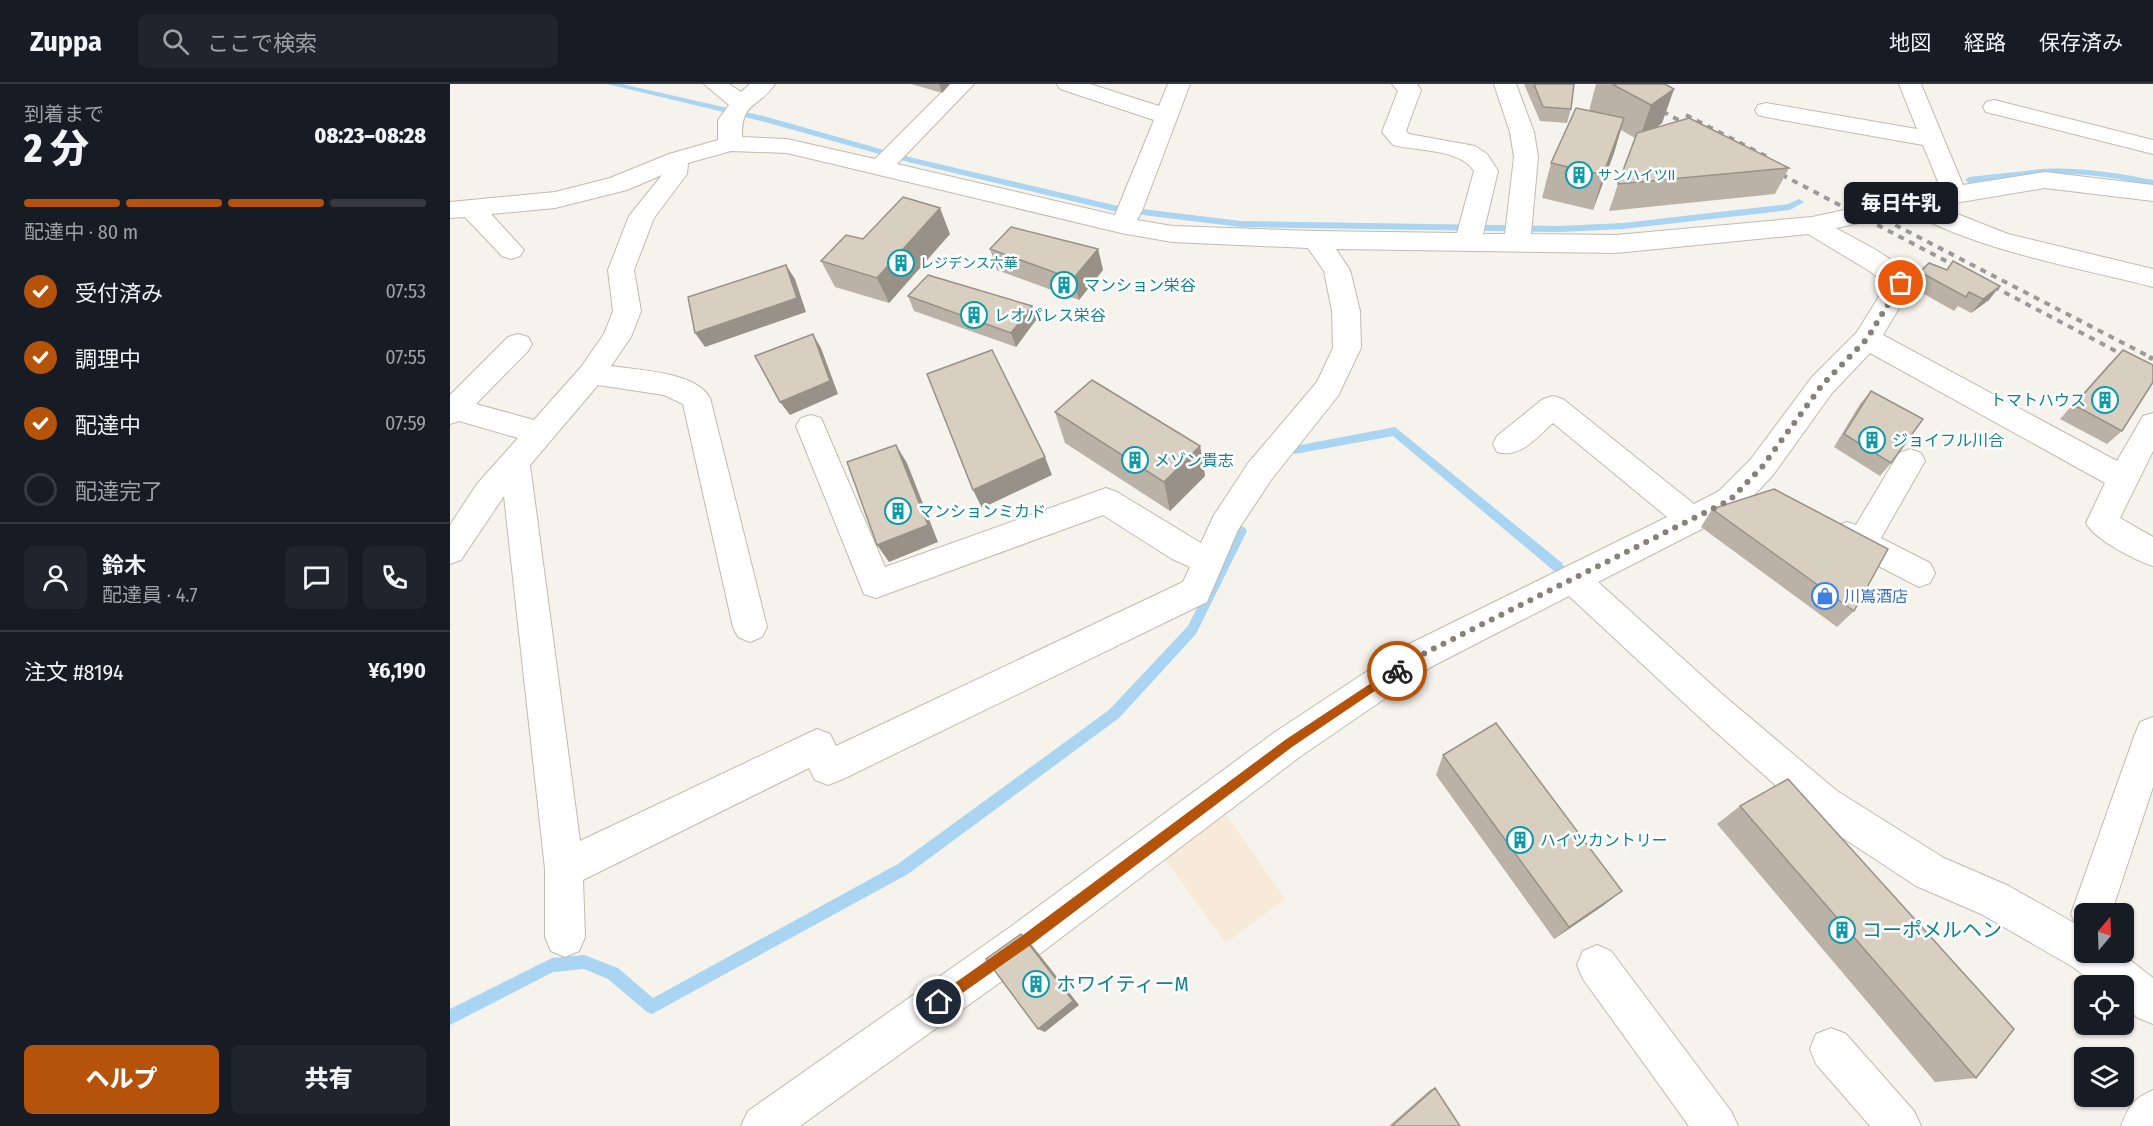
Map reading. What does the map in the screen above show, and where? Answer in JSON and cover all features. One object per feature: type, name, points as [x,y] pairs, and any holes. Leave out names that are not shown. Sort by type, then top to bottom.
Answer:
[{"type":"street","points":[[715,84],[738,108]]},
{"type":"street","points":[[730,144],[730,120],[738,108],[764,84]]},
{"type":"street","points":[[891,158],[963,84]]},
{"type":"street","points":[[1068,84],[1165,116]]},
{"type":"street","points":[[1128,213],[1179,84]]},
{"type":"street","points":[[1403,84],[1410,90],[1394,132],[1401,140],[1467,151],[1479,159],[1486,171],[1471,229]]},
{"type":"street","points":[[1505,84],[1522,132],[1526,157],[1518,230]]},
{"type":"street","points":[[1910,84],[1955,194]]},
{"type":"street","points":[[1994,107],[2153,147]]},
{"type":"street","points":[[1766,110],[1932,139]]},
{"type":"street","points":[[461,208],[555,200],[618,184],[677,159],[730,144],[787,146],[891,158],[1128,213],[1172,234],[1316,240],[1471,229],[1518,230],[1616,244],[1812,225],[1955,194],[2045,180],[2153,193]]},
{"type":"street","points":[[450,551],[488,493],[591,374],[617,337],[627,311],[621,270],[642,216],[675,174],[677,159]]},
{"type":"street","points":[[1914,204],[1939,219],[1987,234],[2052,254],[2153,278]]},
{"type":"street","points":[[461,208],[511,250]]},
{"type":"street","points":[[763,1126],[1027,939],[1288,744],[1419,656],[1730,500],[1762,467],[1822,385],[1867,339],[1901,283],[1880,266],[1812,225]]},
{"type":"street","points":[[564,869],[817,746],[828,768],[1195,592],[1225,524],[1260,471],[1328,388],[1347,348],[1346,311],[1337,270],[1316,240]]},
{"type":"street","points":[[1867,339],[2122,478]]},
{"type":"street","points":[[452,411],[518,344]]},
{"type":"street","points":[[591,374],[669,385],[696,398],[750,627]]},
{"type":"street","points":[[1508,444],[1553,407],[1691,519]]},
{"type":"street","points":[[452,411],[540,432]]},
{"type":"street","points":[[811,426],[876,584],[1106,501],[1183,550],[1208,561]]},
{"type":"street","points":[[2151,433],[2122,478],[2102,523],[2153,553]]},
{"type":"street","points":[[1862,543],[1910,461]]},
{"type":"street","points":[[515,462],[564,869],[565,937]]},
{"type":"street","points":[[1747,482],[1778,498]]},
{"type":"street","points":[[1820,521],[1919,573]]},
{"type":"street","points":[[1573,579],[1710,705],[1824,804],[1930,872],[2074,934]]},
{"type":"street","points":[[2097,903],[2153,734]]},
{"type":"street","points":[[2110,963],[2153,1003]]},
{"type":"street","points":[[1597,965],[1716,1126]]},
{"type":"street","points":[[1831,1049],[1899,1126]]},
{"type":"street","points":[[2143,1126],[2153,1112]]},
{"type":"shaded area","points":[[1225,813],[1285,899],[1226,943],[1163,857]]},
{"type":"building","points":[[1534,84],[1574,84],[1571,109],[1543,107]]},
{"type":"building","points":[[1612,84],[1665,84],[1674,89],[1651,105]]},
{"type":"building","points":[[1576,108],[1624,118],[1603,175],[1551,163]]},
{"type":"building","points":[[1689,118],[1789,168],[1618,184],[1637,133]]},
{"type":"building","points":[[903,197],[940,208],[877,278],[821,261],[846,235],[863,239]]},
{"type":"building","points":[[1011,227],[1098,249],[1073,279],[990,249]]},
{"type":"building","points":[[1953,261],[2000,286],[1983,299],[1969,292],[1966,297],[1920,272],[1929,263],[1947,270]]},
{"type":"building","points":[[786,265],[797,298],[695,333],[688,297]]},
{"type":"building","points":[[928,275],[1032,306],[1011,333],[908,296]]},
{"type":"building","points":[[813,334],[830,381],[780,402],[755,356]]},
{"type":"building","points":[[992,350],[1045,457],[973,490],[927,374]]},
{"type":"building","name":"トマトハウス","points":[[2123,350],[2153,365],[2153,382],[2122,431],[2074,405]]},
{"type":"building","points":[[1092,380],[1200,446],[1164,482],[1055,412]]},
{"type":"building","name":"ジョイフル川合","points":[[1871,391],[1923,419],[1891,463],[1844,434]]},
{"type":"building","name":"マンションミカド","points":[[896,445],[928,525],[877,545],[847,462]]},
{"type":"building","points":[[1774,489],[1888,549],[1854,611],[1712,509]]},
{"type":"building","name":"ハイツカントリー","points":[[1496,723],[1622,891],[1569,927],[1443,755]]},
{"type":"building","points":[[1788,779],[2014,1029],[1976,1078],[1740,806]]},
{"type":"building","name":"ホワイティーM","points":[[1021,934],[1073,1001],[1038,1029],[986,959]]},
{"type":"building","points":[[1435,1088],[1460,1126],[1392,1126]]},
{"type":"waterway","points":[[611,84],[767,120],[908,159],[1118,209],[1241,224],[1559,229],[1623,226],[1790,207],[1799,202]]},
{"type":"waterway","points":[[1969,180],[2066,171],[2110,175],[2153,183]]},
{"type":"waterway","points":[[1295,450],[1395,431],[1558,567]]},
{"type":"waterway","points":[[450,1017],[552,965],[584,962],[613,973],[652,1007],[903,869],[1114,714],[1192,630],[1241,531]]},
{"type":"railway","points":[[1652,106],[1694,128]]},
{"type":"railway","points":[[1686,115],[1771,159]]},
{"type":"railway","points":[[1771,169],[1965,271]]},
{"type":"railway","points":[[1874,214],[2152,358]]},
{"type":"railway","points":[[1983,281],[2129,358]]},
{"type":"railway","points":[[2126,357],[2153,371]]},
{"type":"railway","points":[[2149,357],[2153,359]]},
{"type":"way so far","points":[[1397,671],[1419,656],[1730,500],[1762,467],[1822,385],[1867,339],[1901,283]]},
{"type":"place","name":"サンハイツII","points":[[1579,175]]},
{"type":"place","name":"レジデンス六華","points":[[901,263]]},
{"type":"place","name":"毎日牛乳","points":[[1901,283]]},
{"type":"place","name":"マンション栄谷","points":[[1064,285]]},
{"type":"place","name":"レオパレス栄谷","points":[[974,315]]},
{"type":"place","name":"トマトハウス","points":[[2105,400]]},
{"type":"place","name":"ジョイフル川合","points":[[1872,440]]},
{"type":"place","name":"メゾン貴志","points":[[1135,460]]},
{"type":"place","name":"マンションミカド","points":[[898,511]]},
{"type":"place","name":"川嶌酒店","points":[[1825,596]]},
{"type":"place","name":"ハイツカントリー","points":[[1520,840]]},
{"type":"place","name":"コーポメルヘン","points":[[1842,930]]},
{"type":"place","name":"ホワイティーM","points":[[1036,984]]},
{"type":"route","points":[[939,1002],[1288,744],[1397,671]]}]
